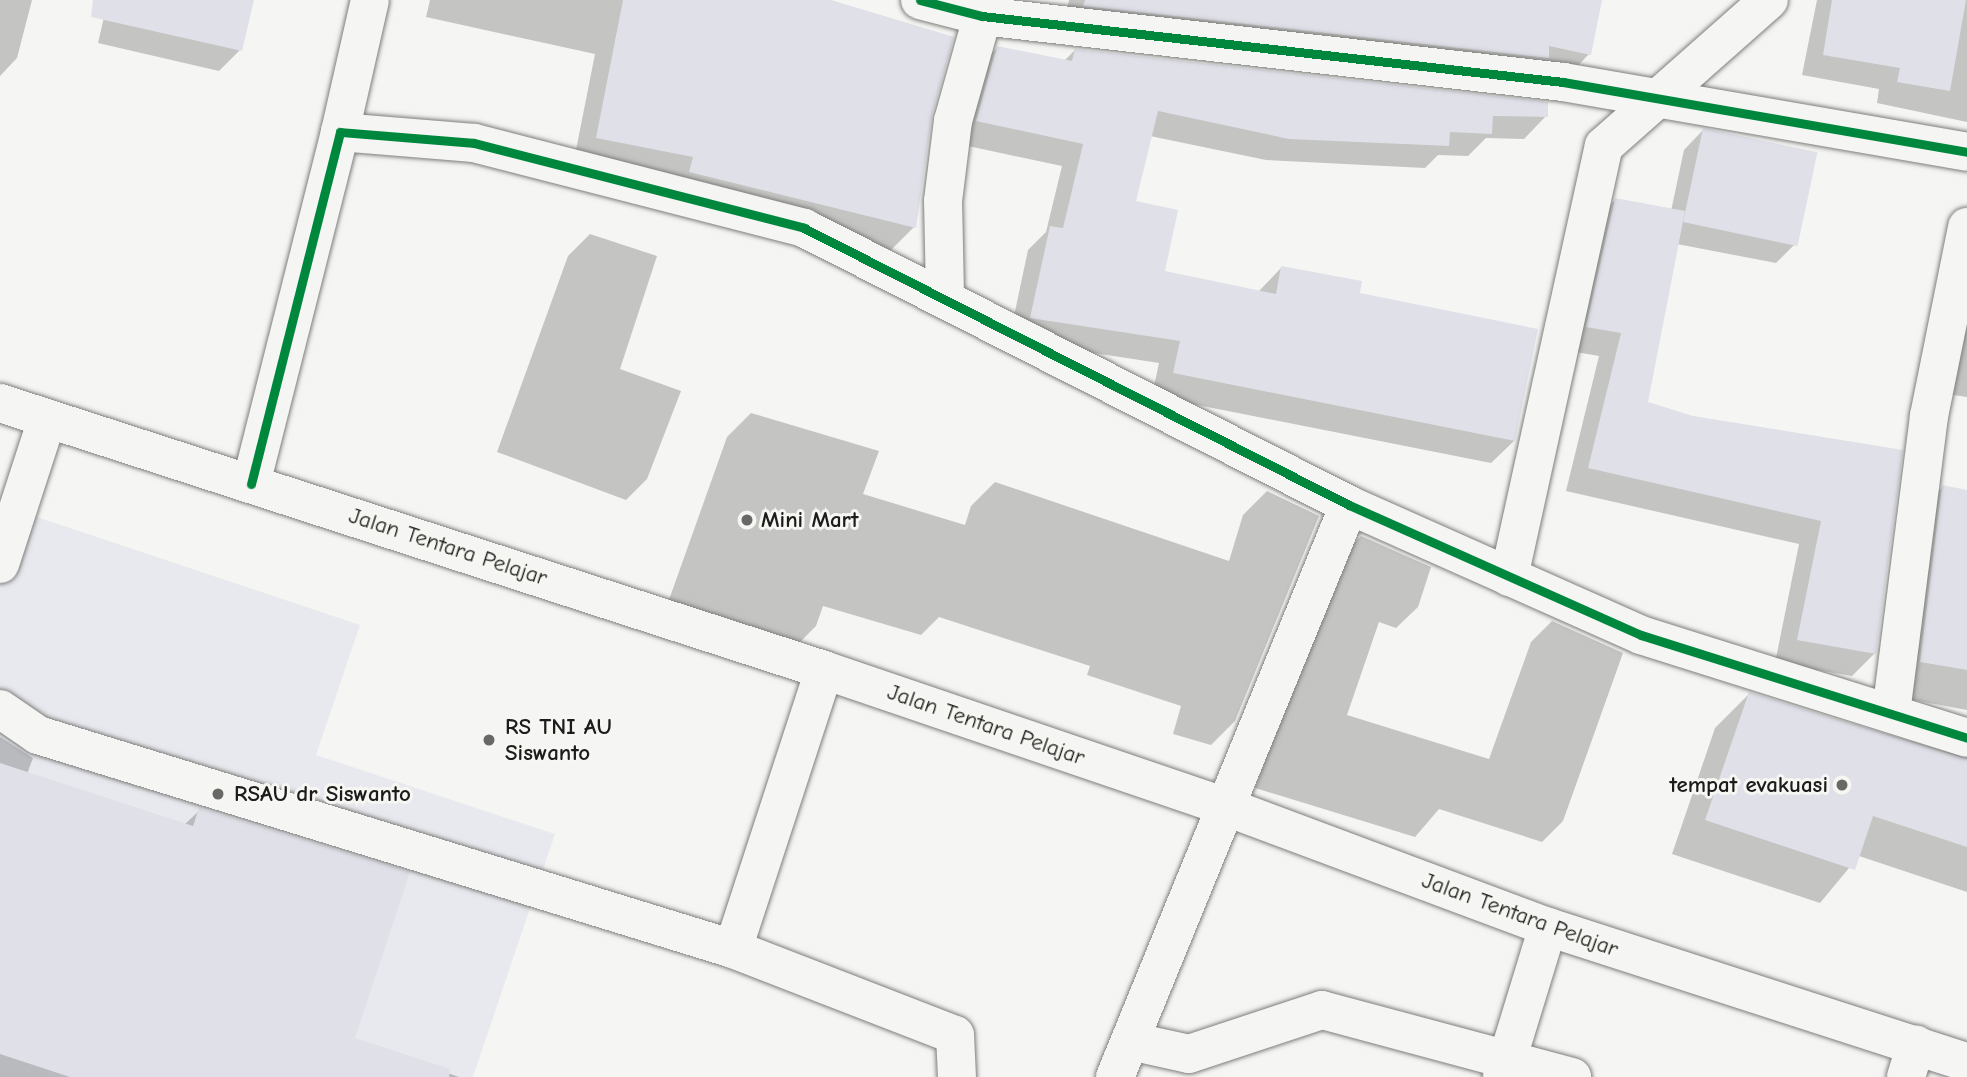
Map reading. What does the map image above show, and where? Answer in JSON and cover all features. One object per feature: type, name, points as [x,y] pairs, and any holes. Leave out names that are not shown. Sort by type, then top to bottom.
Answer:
[{"type":"street","points":[[920,0],[1626,95],[1967,152]]},
{"type":"street","points":[[1509,577],[1604,146],[1626,95],[1769,0]]},
{"type":"street","points":[[251,484],[340,132],[360,3]]},
{"type":"street","points":[[946,295],[943,201],[953,121],[985,8]]},
{"type":"street","points":[[340,132],[474,144],[635,181],[804,228],[946,295],[1349,505],[1641,635],[1967,738]]},
{"type":"street","points":[[1891,713],[1929,416],[1967,228]]},
{"type":"street","name":"Jalan Tentara Pelajar","points":[[0,404],[824,670],[1224,806],[1911,1061],[1967,1062]]},
{"type":"street","points":[[0,564],[47,419]]},
{"type":"street","points":[[1115,1077],[1349,505]]},
{"type":"street","points":[[733,949],[824,670]]},
{"type":"street","points":[[0,709],[38,735],[733,949],[924,1018],[955,1035],[957,1077]]},
{"type":"street","points":[[1505,1066],[1548,927]]},
{"type":"street","points":[[1130,1041],[1189,1054],[1322,1010],[1505,1066],[1572,1077]]},
{"type":"shaded area","name":"RSAU dr Siswanto","points":[[19,511],[360,625],[316,755],[555,834],[473,1077],[0,1077],[0,569]]},
{"type":"building","points":[[93,0],[254,0],[242,51],[91,17]]},
{"type":"building","points":[[623,0],[831,0],[954,37],[932,115],[916,228],[689,172],[693,157],[596,138]]},
{"type":"building","points":[[1085,0],[1602,0],[1591,55],[1549,46],[1549,58],[1083,6]]},
{"type":"building","points":[[1832,0],[1966,0],[1950,91],[1897,82],[1900,68],[1823,55]]},
{"type":"building","points":[[997,46],[1072,61],[1075,49],[1548,102],[1548,117],[1493,116],[1492,134],[1450,132],[1449,146],[1289,139],[1158,111],[1136,201],[1178,210],[1165,271],[1276,294],[1281,266],[1362,281],[1360,293],[1538,329],[1515,441],[1173,373],[1180,341],[1030,318],[1050,226],[1063,228],[1083,144],[976,121]]},
{"type":"building","points":[[1703,128],[1817,152],[1797,246],[1683,222]]},
{"type":"building","points":[[1615,198],[1685,211],[1648,402],[1693,416],[1903,450],[1876,654],[1797,640],[1821,521],[1588,468],[1621,333],[1586,327]]},
{"type":"building","points":[[1942,485],[1967,490],[1967,670],[1920,662]]},
{"type":"building","name":"tempat evakuasi","points":[[1749,692],[1967,759],[1967,847],[1873,816],[1855,870],[1705,820]]},
{"type":"building","points":[[0,763],[193,826],[199,808],[410,872],[355,1038],[450,1069],[449,1077],[70,1077],[0,1054]]},
{"type":"cycle path","points":[[920,0],[982,16],[1563,82],[1967,152]]},
{"type":"cycle path","points":[[251,484],[340,132],[474,143],[804,228],[1349,505],[1641,635],[1967,738]]},
{"type":"place","name":"Mini Mart","points":[[747,520]]},
{"type":"place","name":"RS TNI AU Siswanto","points":[[489,740]]},
{"type":"place","name":"tempat evakuasi","points":[[1842,785]]},
{"type":"place","name":"RSAU dr Siswanto","points":[[218,794]]}]
